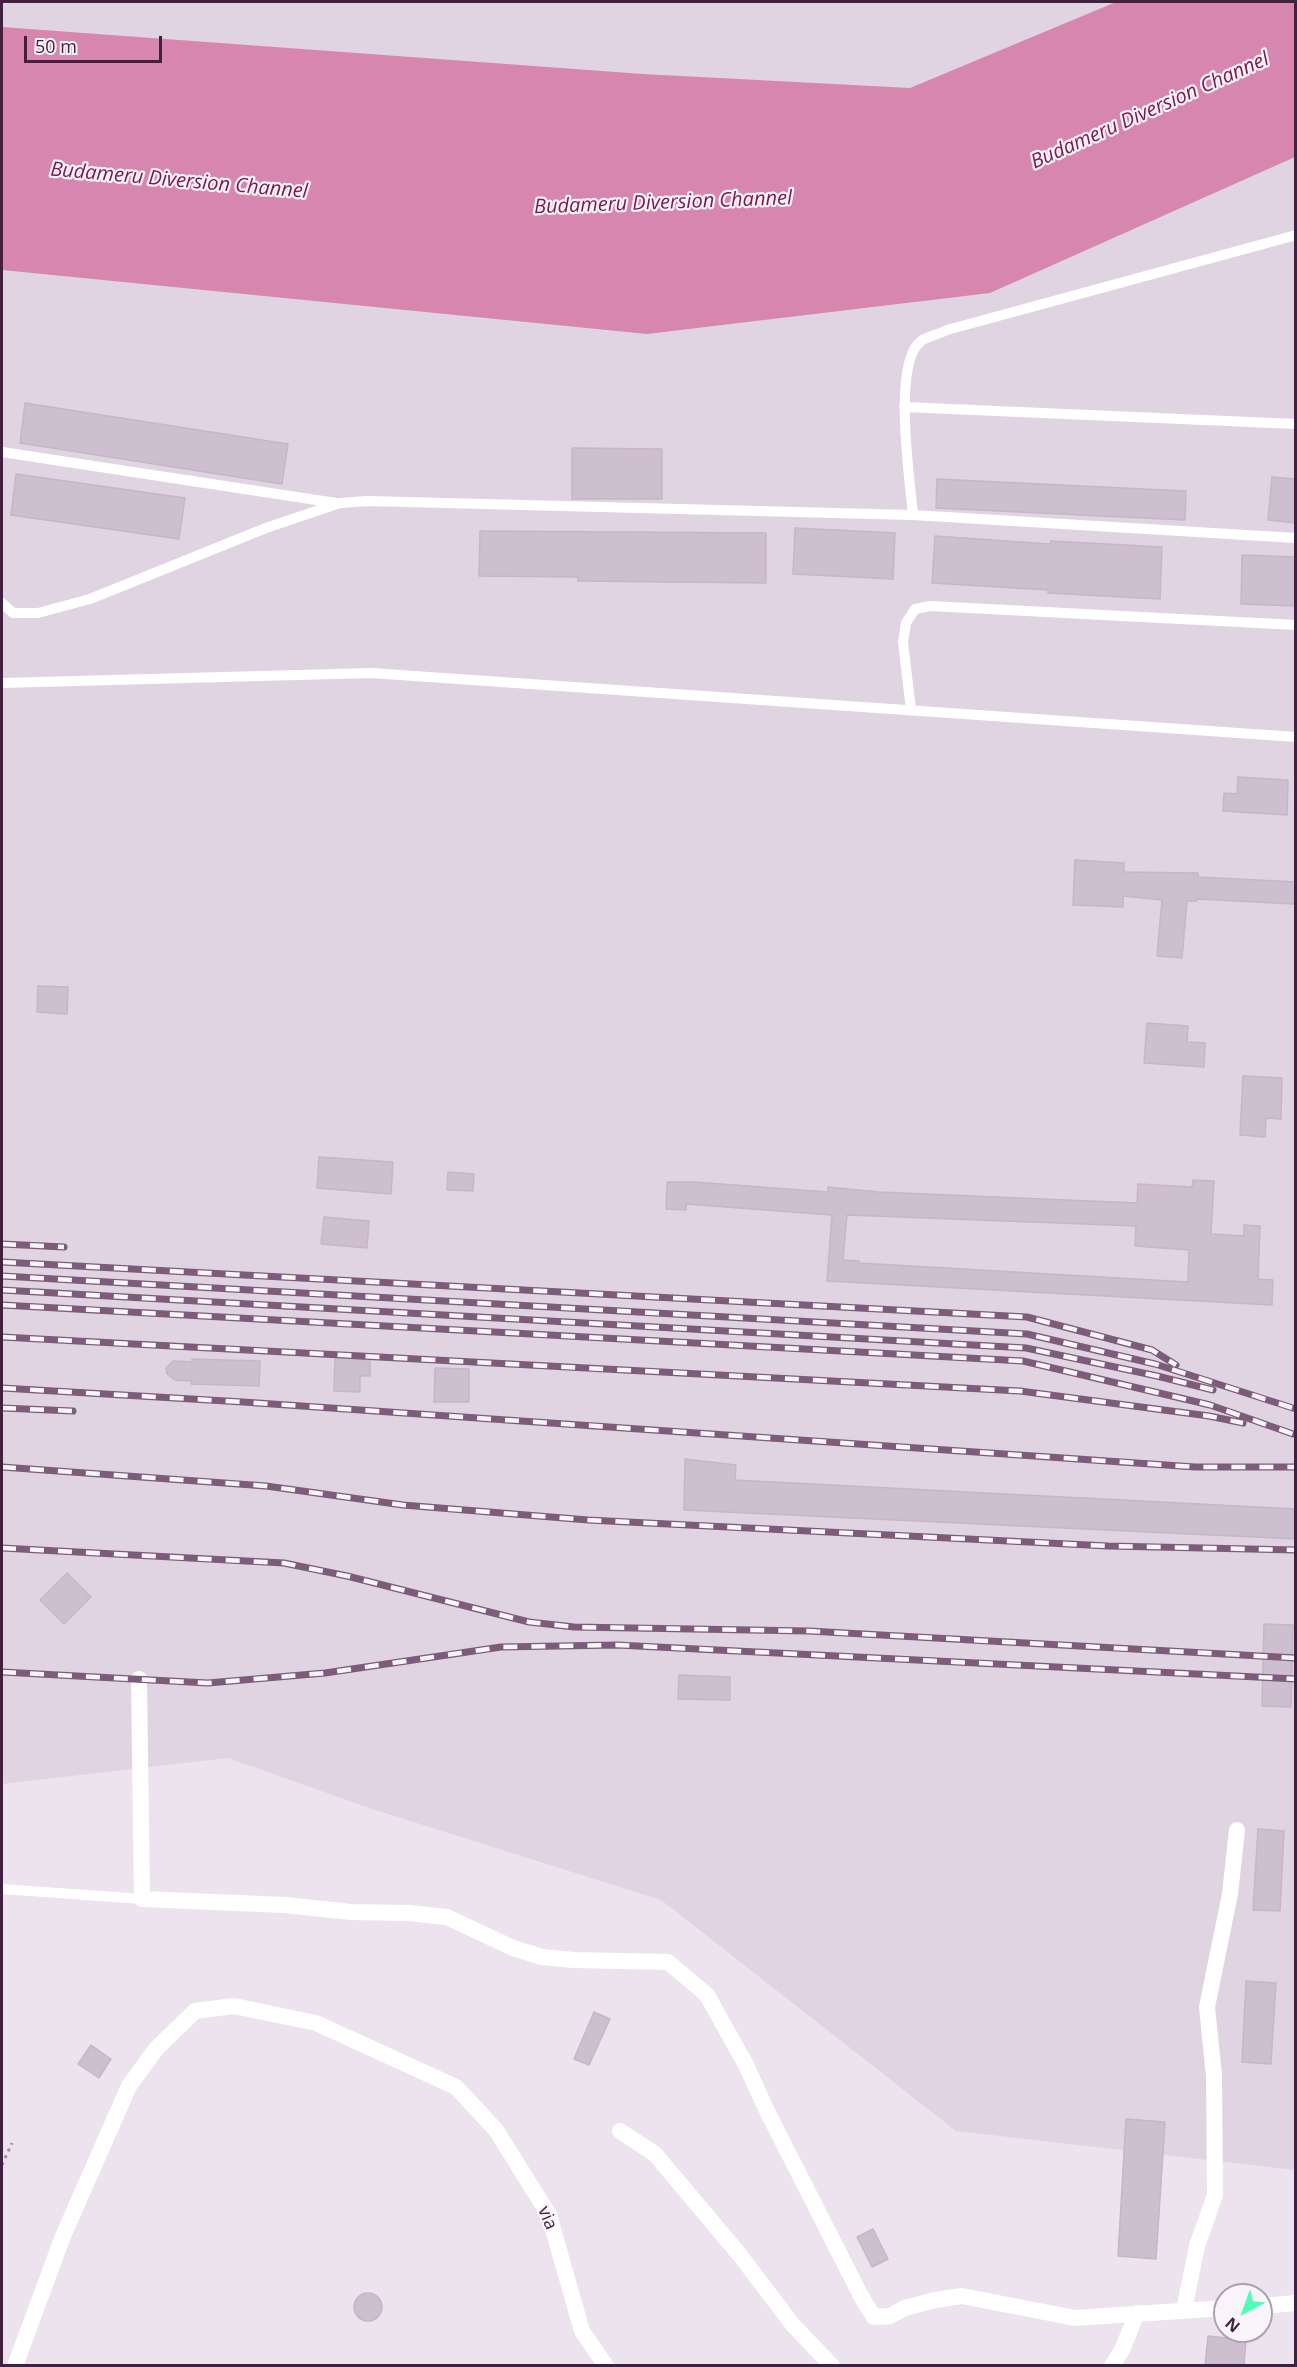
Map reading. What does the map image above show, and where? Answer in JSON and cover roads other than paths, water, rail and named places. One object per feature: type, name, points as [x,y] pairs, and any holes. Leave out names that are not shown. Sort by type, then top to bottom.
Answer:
[{"type":"street","points":[[139,1679],[142,1899],[285,1905],[351,1912],[409,1913],[447,1917],[513,1948],[542,1957],[668,1962],[707,1995],[746,2065],[767,2111],[862,2298],[874,2317],[890,2316],[905,2308],[962,2296],[1075,2318],[1213,2309]]},
{"type":"street","points":[[1184,2310],[1197,2246],[1215,2195],[1214,2076],[1207,2007],[1230,1894],[1237,1830]]},
{"type":"street","name":"via","points":[[15,2366],[63,2236],[129,2086],[156,2049],[195,2011],[234,2006],[316,2023],[456,2087],[496,2130],[549,2215],[582,2331],[606,2366]]},
{"type":"street","points":[[620,2131],[655,2154],[739,2254],[793,2325],[832,2366]]},
{"type":"street","points":[[1273,2305],[1296,2303]]},
{"type":"street","points":[[1112,2366],[1122,2350],[1137,2313]]},
{"type":"lane","points":[[913,515],[904,407],[906,368],[920,342],[948,330],[1296,235]]},
{"type":"lane","points":[[904,407],[1296,424]]},
{"type":"lane","points":[[2,452],[340,503],[367,501],[913,515],[1296,537]]},
{"type":"lane","points":[[2,603],[13,613],[38,613],[90,599],[266,528],[340,503]]},
{"type":"lane","points":[[910,710],[903,642],[906,623],[915,609],[930,606],[1296,625]]},
{"type":"lane","points":[[2,683],[371,673],[1296,737]]},
{"type":"lane","points":[[2,1889],[142,1899]]},
{"type":"water","name":"Budameru Diversion Channel","points":[[1116,2],[1295,2],[1295,157],[990,293],[647,334],[2,270],[2,27],[643,74],[910,88]]},
{"type":"railway","points":[[2,1244],[64,1247]]},
{"type":"railway","points":[[2,1262],[1027,1317],[1152,1350],[1176,1365]]},
{"type":"railway","points":[[2,1276],[1027,1334],[1155,1364],[1296,1409]]},
{"type":"railway","points":[[2,1290],[1026,1348],[1213,1390]]},
{"type":"railway","points":[[2,1305],[1023,1361],[1210,1405],[1293,1434]]},
{"type":"railway","points":[[2,1337],[1020,1391],[1209,1416],[1243,1423]]},
{"type":"railway","points":[[2,1388],[243,1402],[1195,1467],[1296,1467]]},
{"type":"railway","points":[[2,1408],[73,1411]]},
{"type":"railway","points":[[2,1467],[266,1486],[403,1505],[588,1520],[1108,1546],[1296,1550]]},
{"type":"railway","points":[[2,1548],[284,1563],[347,1576],[529,1622],[574,1627],[809,1631],[1296,1658]]},
{"type":"railway","points":[[2,1672],[208,1683],[325,1673],[501,1647],[617,1645],[1296,1679]]}]
